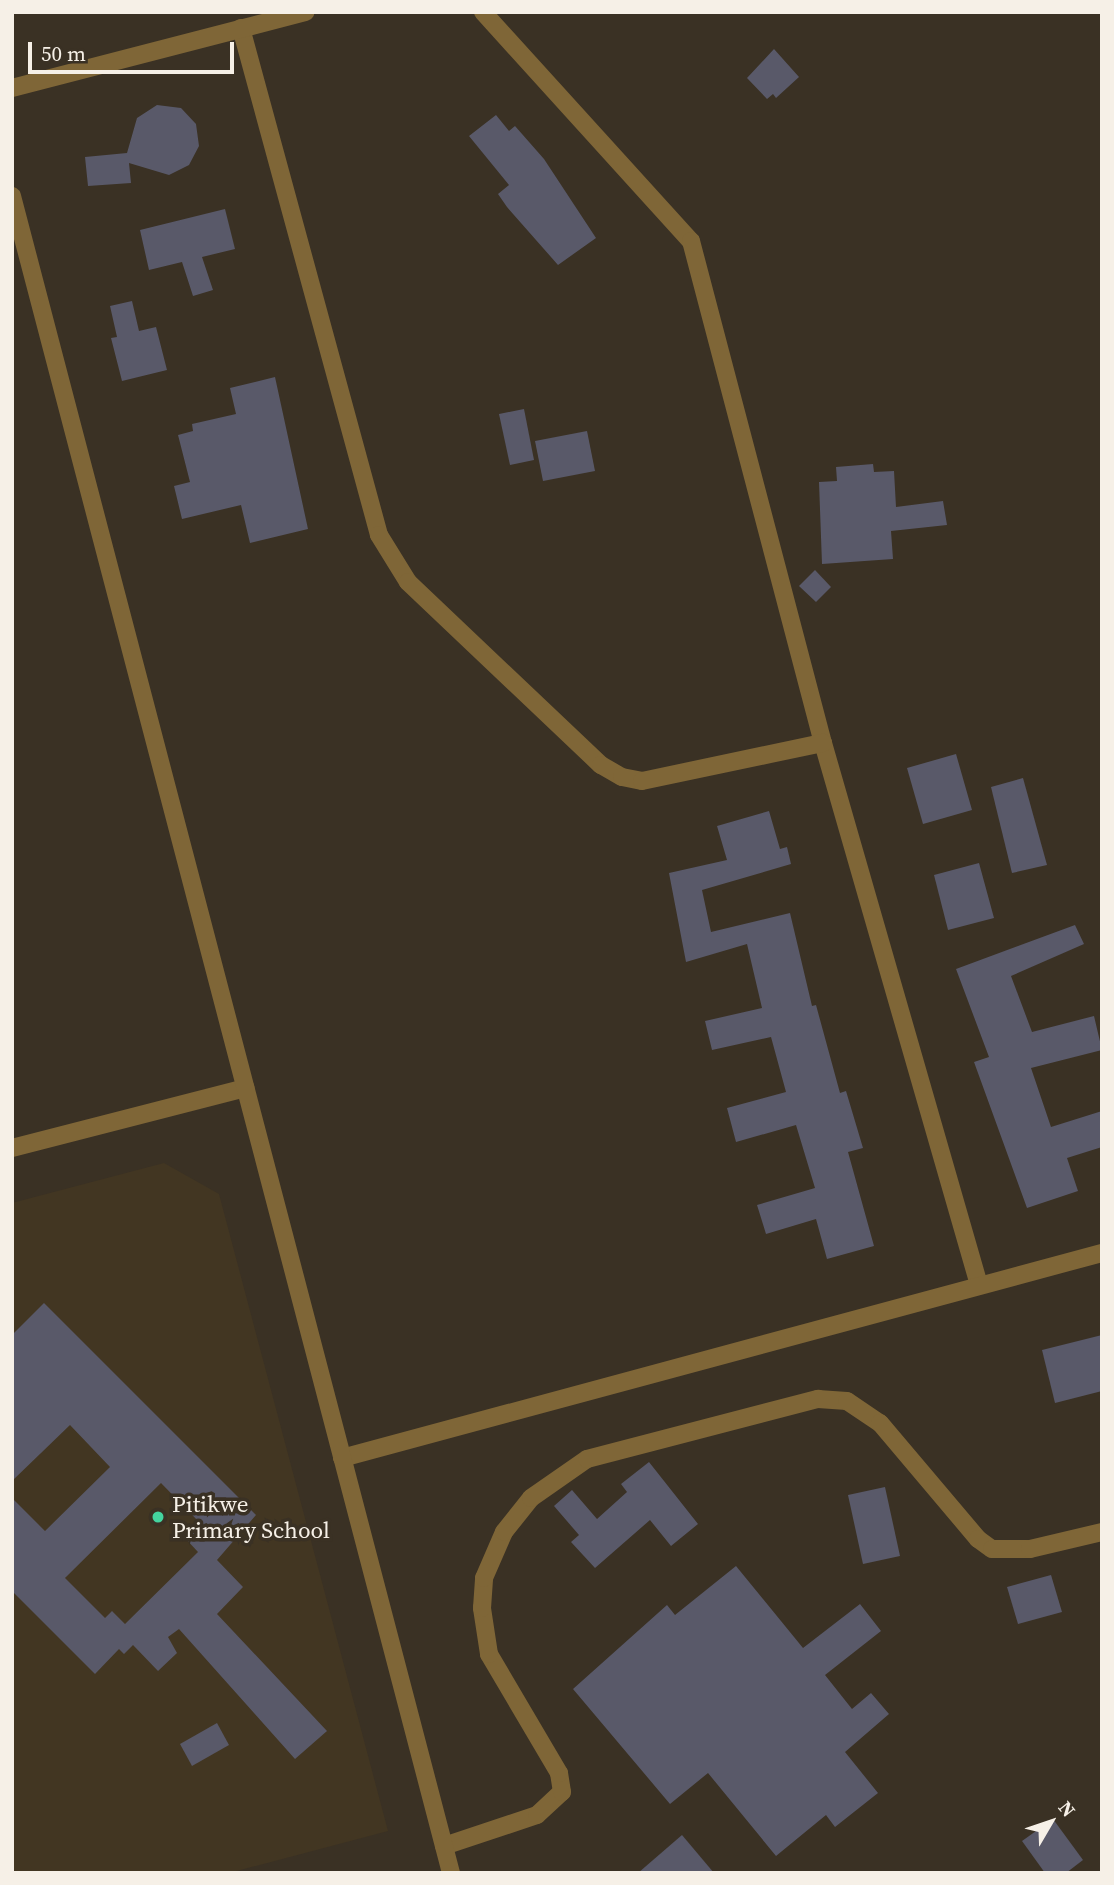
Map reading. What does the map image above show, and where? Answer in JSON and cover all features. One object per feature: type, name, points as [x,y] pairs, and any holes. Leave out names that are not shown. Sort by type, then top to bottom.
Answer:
[{"type":"street","points":[[12,88],[305,12]]},
{"type":"street","points":[[482,12],[691,241],[823,743],[979,1286]]},
{"type":"street","points":[[241,28],[379,535],[408,582],[601,765],[622,776],[642,781],[823,743]]},
{"type":"street","points":[[12,197],[451,1873]]},
{"type":"street","points":[[12,1148],[245,1088]]},
{"type":"street","points":[[342,1458],[1102,1253]]},
{"type":"street","points":[[444,1846],[537,1815],[562,1792],[559,1773],[489,1654],[482,1608],[484,1578],[504,1532],[531,1498],[587,1459],[818,1399],[847,1401],[880,1423],[978,1539],[992,1549],[1030,1549],[1102,1532]]},
{"type":"shaded area","name":"Pitikwe Primary School","points":[[164,1163],[219,1194],[388,1831],[229,1873],[12,1873],[12,1203]]},
{"type":"building","points":[[774,49],[799,77],[776,98],[773,94],[767,99],[747,78]]},
{"type":"building","points":[[157,105],[181,108],[196,124],[199,146],[189,165],[169,175],[129,163],[131,183],[88,186],[85,157],[127,153],[137,118]]},
{"type":"building","points":[[496,115],[509,131],[515,126],[544,159],[596,238],[558,265],[498,194],[509,185],[469,136]]},
{"type":"building","points":[[225,209],[235,249],[202,257],[213,290],[193,296],[182,262],[149,270],[140,230]]},
{"type":"building","points":[[132,301],[139,331],[156,327],[167,370],[122,381],[111,338],[117,337],[110,306]]},
{"type":"building","points":[[275,377],[308,529],[250,543],[241,505],[182,519],[174,486],[190,482],[178,435],[193,431],[192,424],[236,414],[230,388]]},
{"type":"building","points":[[524,409],[534,460],[510,465],[499,414]]},
{"type":"building","points":[[587,431],[595,471],[543,481],[535,441]]},
{"type":"building","points":[[873,464],[874,472],[894,471],[896,507],[943,501],[947,525],[891,531],[893,559],[822,564],[819,482],[837,481],[836,467]]},
{"type":"building","points":[[815,570],[831,587],[816,602],[799,586]]},
{"type":"building","points":[[956,754],[972,810],[923,824],[907,768]]},
{"type":"building","points":[[1023,778],[1047,865],[1012,873],[991,787]]},
{"type":"building","points":[[769,811],[780,849],[787,847],[791,864],[702,890],[711,932],[790,913],[812,1006],[816,1005],[840,1093],[846,1091],[863,1148],[848,1152],[874,1246],[827,1259],[816,1219],[766,1234],[757,1205],[815,1188],[796,1125],[736,1142],[727,1108],[786,1092],[771,1037],[712,1050],[705,1021],[762,1008],[747,944],[686,962],[669,873],[727,860],[717,826]]},
{"type":"building","points":[[979,863],[994,918],[948,930],[934,875]]},
{"type":"building","points":[[1075,925],[1084,944],[1011,976],[1032,1032],[1094,1016],[1102,1050],[1031,1068],[1051,1127],[1102,1111],[1102,1147],[1067,1158],[1078,1191],[1027,1208],[974,1062],[989,1057],[956,969]]},
{"type":"building","points":[[44,1303],[256,1515],[217,1560],[243,1587],[217,1614],[327,1731],[295,1759],[179,1629],[168,1637],[177,1653],[158,1671],[133,1645],[124,1654],[119,1649],[95,1674],[12,1591],[12,1498],[45,1531],[110,1467],[70,1425],[12,1481],[12,1335]],"holes":[[[161,1483],[200,1523],[185,1538],[198,1552],[125,1624],[112,1611],[105,1618],[65,1578]]]},
{"type":"building","points":[[1102,1335],[1102,1391],[1055,1403],[1042,1350]]},
{"type":"building","points":[[649,1462],[698,1524],[671,1546],[650,1520],[595,1568],[571,1542],[579,1535],[554,1506],[572,1490],[597,1519],[627,1492],[621,1484]]},
{"type":"building","points":[[885,1487],[900,1556],[863,1564],[848,1495]]},
{"type":"building","points":[[736,1566],[803,1648],[860,1604],[881,1631],[825,1675],[852,1709],[871,1693],[889,1714],[845,1752],[878,1793],[835,1827],[826,1815],[776,1856],[708,1773],[670,1804],[573,1689],[667,1605],[675,1615]]},
{"type":"building","points":[[1051,1575],[1062,1612],[1018,1624],[1007,1587]]},
{"type":"building","points":[[217,1723],[229,1745],[192,1766],[180,1744]]},
{"type":"building","points":[[1053,1819],[1083,1860],[1066,1873],[1045,1873],[1022,1841]]},
{"type":"building","points":[[682,1835],[714,1873],[638,1873]]},
{"type":"place","name":"Pitikwe Primary School","points":[[158,1517]]}]
